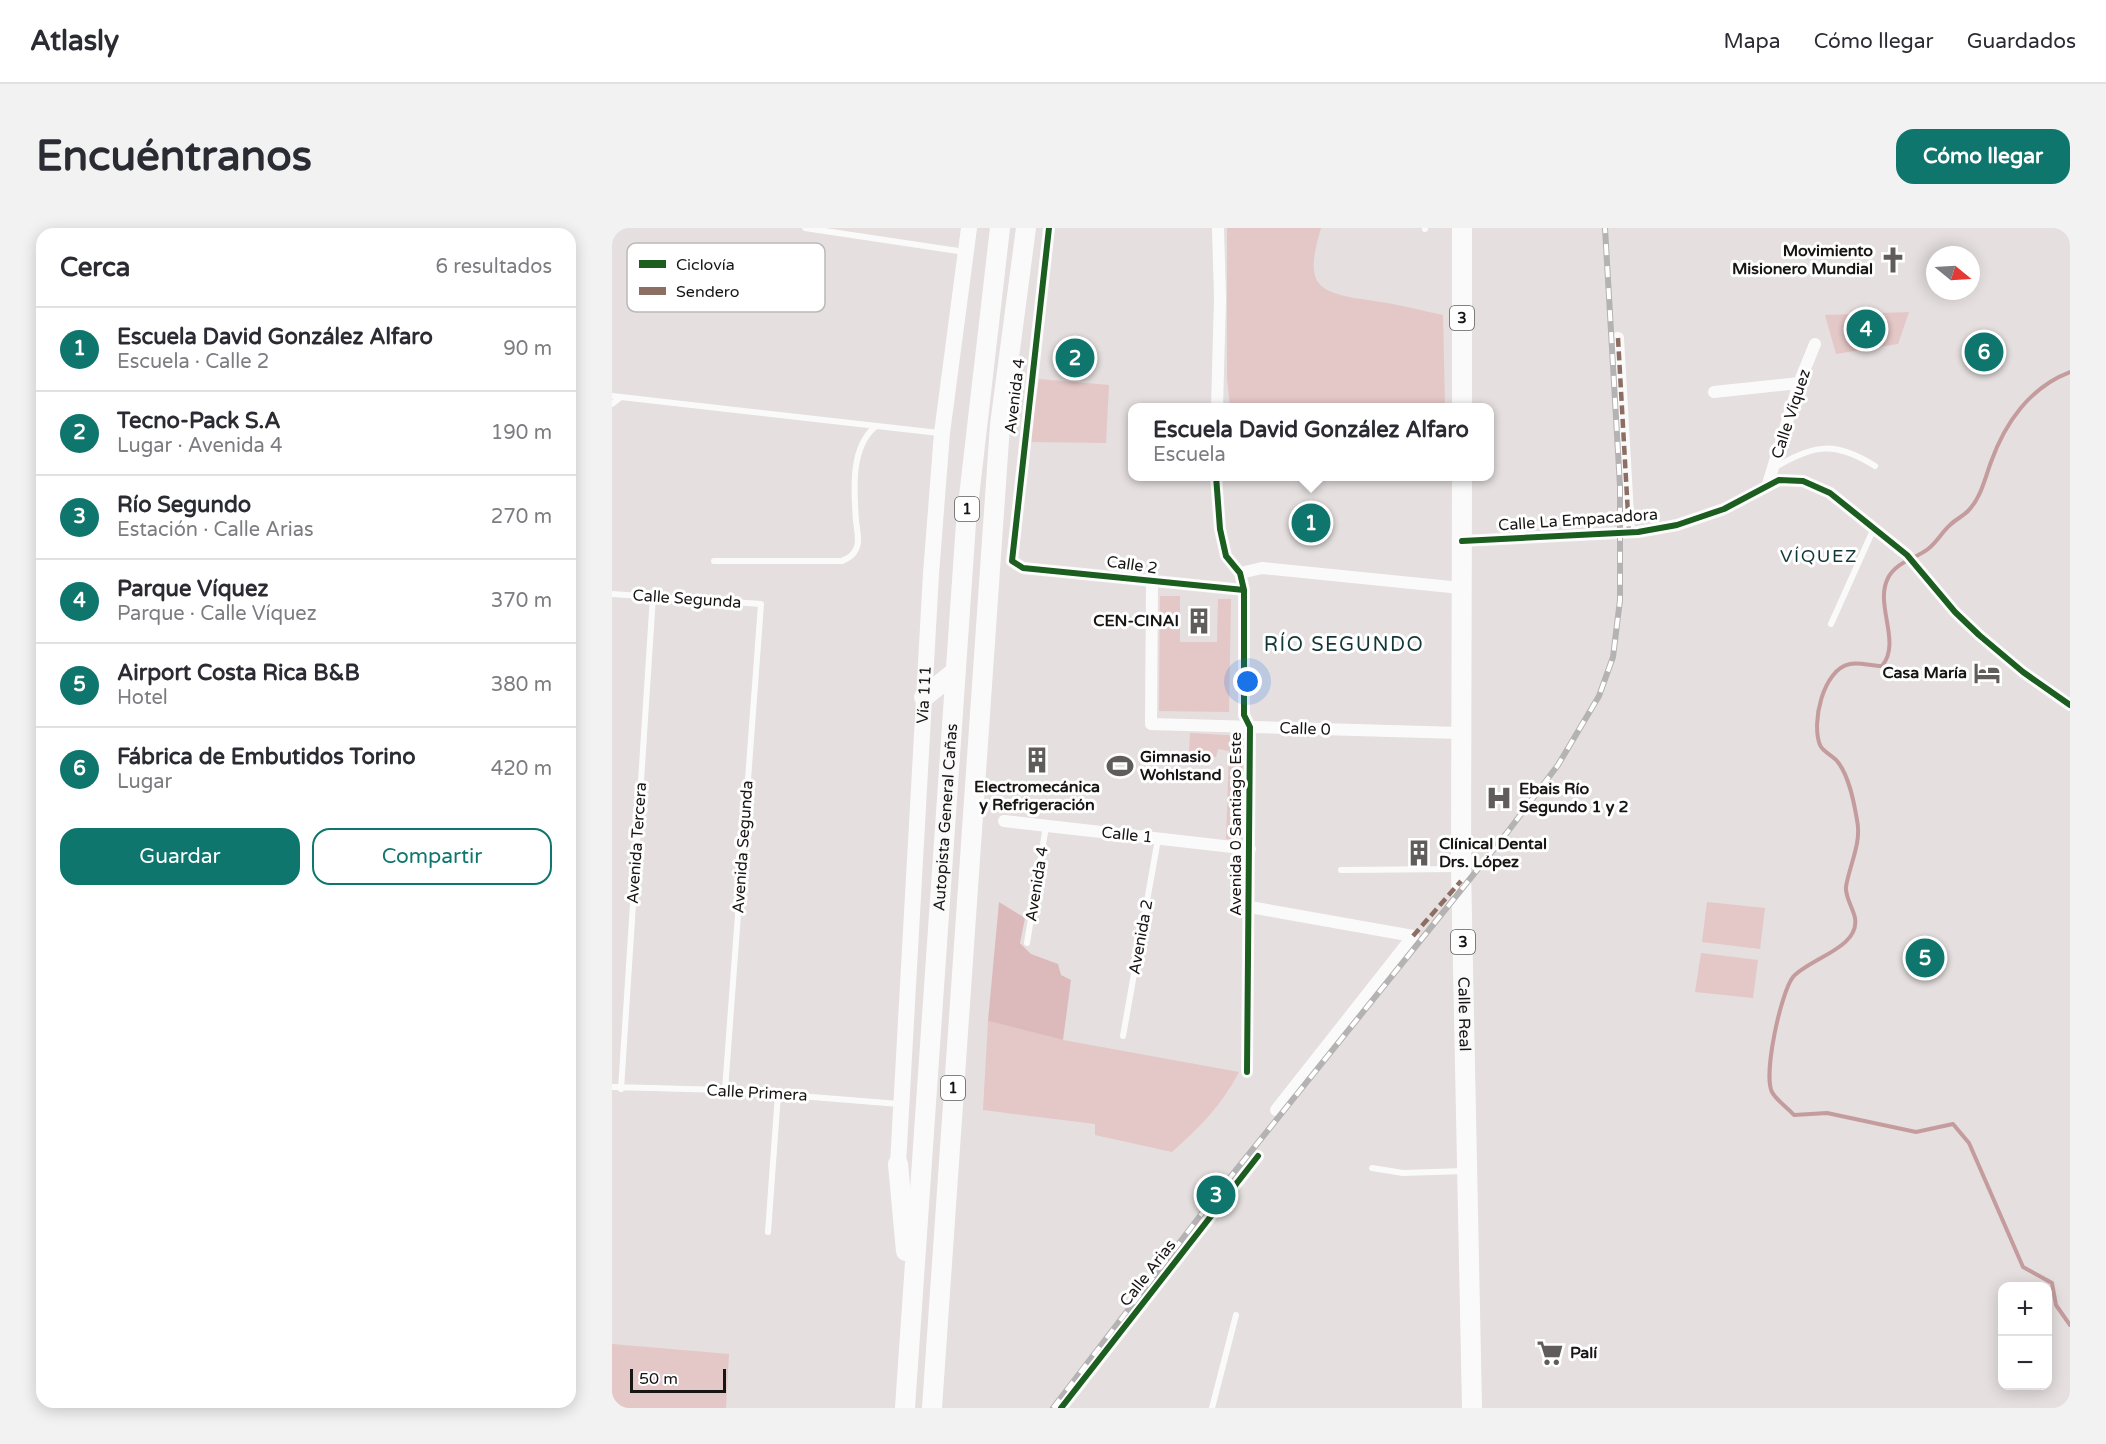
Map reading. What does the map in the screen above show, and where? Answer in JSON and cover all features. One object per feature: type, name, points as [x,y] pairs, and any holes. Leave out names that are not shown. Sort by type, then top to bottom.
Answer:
[{"type":"main road","name":"Vía 111","points":[[898,1164],[924,697],[942,434],[969,228]]},
{"type":"main road","name":"Autopista General Cañas","points":[[905,1408],[966,523],[1000,228]]},
{"type":"main road","name":"Autopista General Cañas","points":[[932,1408],[1000,425],[1026,228]]},
{"type":"main road","name":"3","points":[[1462,228],[1462,403]]},
{"type":"main road","name":"Calle Real","points":[[1462,481],[1459,733],[1472,1408]]},
{"type":"main road","points":[[924,697],[955,672]]},
{"type":"main road","points":[[898,1164],[911,1299]]},
{"type":"street","name":"Avenida 4","points":[[1016,566],[1012,561],[1011,552],[1048,228]]},
{"type":"street","points":[[1217,403],[1220,298],[1218,228]]},
{"type":"street","points":[[1618,338],[1629,532]]},
{"type":"street","name":"Calle Víquez","points":[[1768,484],[1799,383],[1815,344]]},
{"type":"street","points":[[1714,392],[1799,383]]},
{"type":"street","name":"Calle La Empacadora","points":[[1462,541],[1629,532],[1697,520],[1724,509],[1768,484],[1788,479],[1812,484],[1830,493],[1874,527],[1912,560],[1954,612],[1979,635],[2023,672],[2070,705]]},
{"type":"street","name":"Avenida 0 Santiago Este","points":[[1215,481],[1220,529],[1226,556],[1240,573],[1244,590],[1244,715],[1250,727],[1247,1072]]},
{"type":"street","name":"Calle 2","points":[[1016,566],[1244,590]]},
{"type":"street","points":[[1240,573],[1262,568],[1461,588]]},
{"type":"street","name":"Calle 0","points":[[1152,582],[1151,724],[1459,733]]},
{"type":"street","name":"Calle 1","points":[[1004,821],[1250,849]]},
{"type":"street","points":[[1250,907],[1413,936],[1276,1110]]},
{"type":"street","name":"Calle Arias","points":[[1061,1408],[1258,1156]]},
{"type":"lane","points":[[804,228],[966,252]]},
{"type":"lane","points":[[612,396],[942,434]]},
{"type":"lane","points":[[612,404],[621,397]]},
{"type":"lane","points":[[714,561],[842,561],[853,555],[858,547],[855,505],[857,458],[866,434],[875,427]]},
{"type":"lane","points":[[1773,468],[1801,453],[1819,448],[1847,452],[1875,466]]},
{"type":"lane","points":[[1831,624],[1874,527]]},
{"type":"lane","name":"Calle Segunda","points":[[612,594],[761,604]]},
{"type":"lane","name":"Avenida Tercera","points":[[621,1089],[653,596]]},
{"type":"lane","name":"Avenida Segunda","points":[[725,1090],[761,604]]},
{"type":"lane","name":"Avenida 4","points":[[1027,943],[1046,825]]},
{"type":"lane","name":"Avenida 2","points":[[1124,1036],[1158,838]]},
{"type":"lane","points":[[1341,870],[1461,869]]},
{"type":"lane","name":"Calle Primera","points":[[612,1087],[725,1090],[902,1104]]},
{"type":"lane","points":[[768,1232],[778,1094]]},
{"type":"lane","points":[[1372,1168],[1403,1173],[1469,1171]]},
{"type":"lane","points":[[1212,1408],[1236,1315]]},
{"type":"shaded area","points":[[1227,228],[1321,228],[1316,248],[1315,275],[1319,284],[1327,290],[1339,295],[1443,315],[1445,403],[1230,403],[1227,378]]},
{"type":"shaded area","points":[[1909,312],[1898,344],[1836,354],[1825,315]]},
{"type":"shaded area","points":[[1039,379],[1109,385],[1106,443],[1028,442]]},
{"type":"shaded area","points":[[1160,596],[1180,596],[1180,642],[1217,642],[1218,599],[1231,599],[1229,712],[1159,711]]},
{"type":"shaded area","points":[[1190,733],[1243,736],[1241,840],[1226,839],[1229,751],[1218,749],[1216,757],[1193,756],[1193,752],[1189,752]]},
{"type":"shaded area","points":[[999,902],[1025,918],[1020,943],[1031,954],[1058,964],[1061,975],[1071,980],[1063,1040],[988,1021]]},
{"type":"shaded area","points":[[1707,902],[1765,908],[1760,949],[1702,942]]},
{"type":"shaded area","points":[[1701,953],[1758,960],[1753,998],[1695,992]]},
{"type":"shaded area","points":[[988,1021],[1063,1040],[1239,1072],[1209,1115],[1172,1152],[1095,1135],[1095,1124],[983,1110]]},
{"type":"shaded area","points":[[612,1344],[729,1354],[726,1408],[612,1408]]},
{"type":"waterway","points":[[2070,372],[2043,387],[2031,397],[2012,420],[1997,448],[1979,494],[1968,511],[1950,525],[1928,549],[1901,564],[1891,573],[1884,600],[1889,646],[1882,666],[1850,664],[1841,668],[1826,686],[1818,711],[1820,745],[1837,761],[1845,774],[1853,797],[1858,829],[1857,846],[1846,887],[1855,918],[1854,928],[1850,937],[1842,945],[1793,977],[1783,999],[1770,1069],[1772,1092],[1794,1115],[1827,1113],[1916,1132],[1953,1124],[1969,1143],[2023,1267],[2052,1283],[2056,1305],[2070,1325]]},
{"type":"railway","points":[[1053,1408],[1216,1195],[1506,834],[1558,765],[1599,696],[1613,657],[1620,600],[1620,486],[1605,228]]},
{"type":"marked path","points":[[1618,338],[1629,532]]},
{"type":"marked path","points":[[1413,936],[1461,881]]},
{"type":"cycle path","points":[[1049,228],[1012,561],[1023,568],[1244,590]]},
{"type":"cycle path","points":[[1462,541],[1638,532],[1677,525],[1724,509],[1779,480],[1803,481],[1830,493],[1907,555],[1955,612],[1979,635],[2023,672],[2070,705]]},
{"type":"cycle path","points":[[1216,481],[1220,529],[1226,556],[1240,573],[1244,590],[1244,715],[1250,727],[1247,1072]]},
{"type":"cycle path","points":[[1061,1408],[1258,1156]]},
{"type":"place","name":"Movimiento Misionero Mundial","points":[[1893,260]]},
{"type":"place","name":"Parque Víquez","points":[[1866,329]]},
{"type":"place","name":"Fábrica de Embutidos Torino","points":[[1984,352]]},
{"type":"place","name":"Tecno-Pack S.A","points":[[1075,358]]},
{"type":"place","name":"Escuela David González Alfaro","points":[[1311,523]]},
{"type":"place","name":"CEN-CINAI","points":[[1199,621]]},
{"type":"place","name":"Casa María","points":[[1987,673]]},
{"type":"place","name":"Electromecánica y Refrigeración","points":[[1037,760]]},
{"type":"place","name":"Gimnasio Wohlstand","points":[[1120,766]]},
{"type":"place","name":"Ebais Río Segundo 1 y 2","points":[[1499,798]]},
{"type":"place","name":"Clínical Dental Drs. López","points":[[1419,853]]},
{"type":"place","name":"Airport Costa Rica B&B","points":[[1925,958]]},
{"type":"place","name":"Río Segundo","points":[[1216,1195]]},
{"type":"place","name":"Palí","points":[[1550,1353]]},
{"type":"district","name":"VÍQUEZ","points":[[1819,556]]},
{"type":"district","name":"RÍO SEGUNDO","points":[[1344,645]]}]
